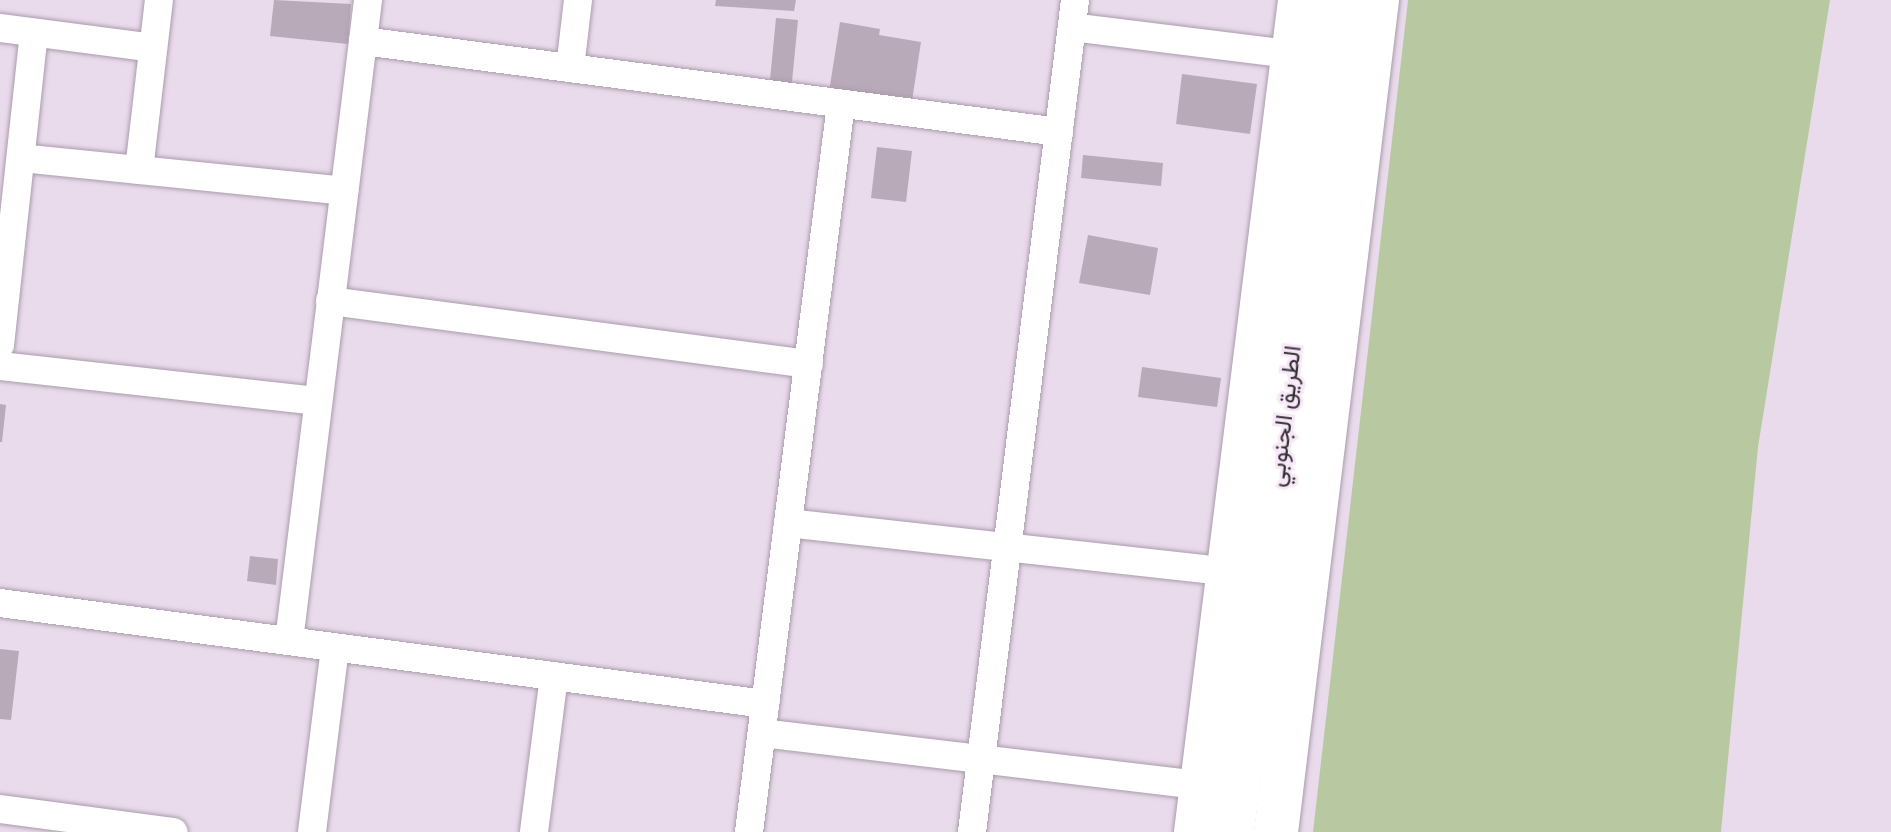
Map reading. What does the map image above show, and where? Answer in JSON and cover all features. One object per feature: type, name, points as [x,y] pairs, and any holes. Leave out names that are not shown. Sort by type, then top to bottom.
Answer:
[{"type":"main road","name":"الطريق الجنوبي","points":[[1232,832],[1335,0]]},
{"type":"main road","name":"الطريق الجنوبي","points":[[1276,832],[1377,0]]},
{"type":"street","points":[[139,170],[159,0]]},
{"type":"street","points":[[289,641],[368,0]]},
{"type":"street","points":[[570,68],[578,0]]},
{"type":"street","points":[[1193,832],[1297,0]]},
{"type":"street","points":[[972,832],[1074,13],[1290,54]]},
{"type":"street","points":[[0,28],[153,48]]},
{"type":"street","points":[[0,345],[34,33]]},
{"type":"street","points":[[363,41],[1059,132]]},
{"type":"street","points":[[749,832],[841,104]]},
{"type":"street","points":[[21,158],[344,191]]},
{"type":"street","points":[[330,301],[809,364]]},
{"type":"street","points":[[0,366],[318,401]]},
{"type":"street","points":[[788,523],[1225,571]]},
{"type":"street","points":[[0,603],[765,704]]},
{"type":"street","points":[[312,832],[335,647]]},
{"type":"street","points":[[534,832],[554,676]]},
{"type":"street","points":[[762,733],[1199,785]]},
{"type":"street","points":[[0,809],[173,832]]},
{"type":"green space","points":[[1408,0],[1830,0],[1758,447],[1721,832],[1313,832]]},
{"type":"building","points":[[274,0],[351,4],[348,44],[270,36]]},
{"type":"building","points":[[716,0],[796,0],[794,11],[715,6]]},
{"type":"building","points":[[776,18],[798,20],[791,92],[769,90]]},
{"type":"building","points":[[840,22],[880,29],[879,35],[921,42],[912,101],[828,98]]},
{"type":"building","points":[[1182,74],[1257,84],[1250,134],[1176,124]]},
{"type":"building","points":[[877,147],[912,151],[906,202],[871,198]]},
{"type":"building","points":[[1083,155],[1163,163],[1161,186],[1081,178]]},
{"type":"building","points":[[1088,235],[1158,248],[1150,295],[1079,283]]},
{"type":"building","points":[[1142,367],[1221,378],[1217,407],[1138,397]]},
{"type":"building","points":[[0,404],[6,405],[2,442],[0,442]]},
{"type":"building","points":[[250,556],[278,559],[276,585],[247,581]]},
{"type":"building","points":[[0,649],[19,651],[11,720],[0,719]]}]
